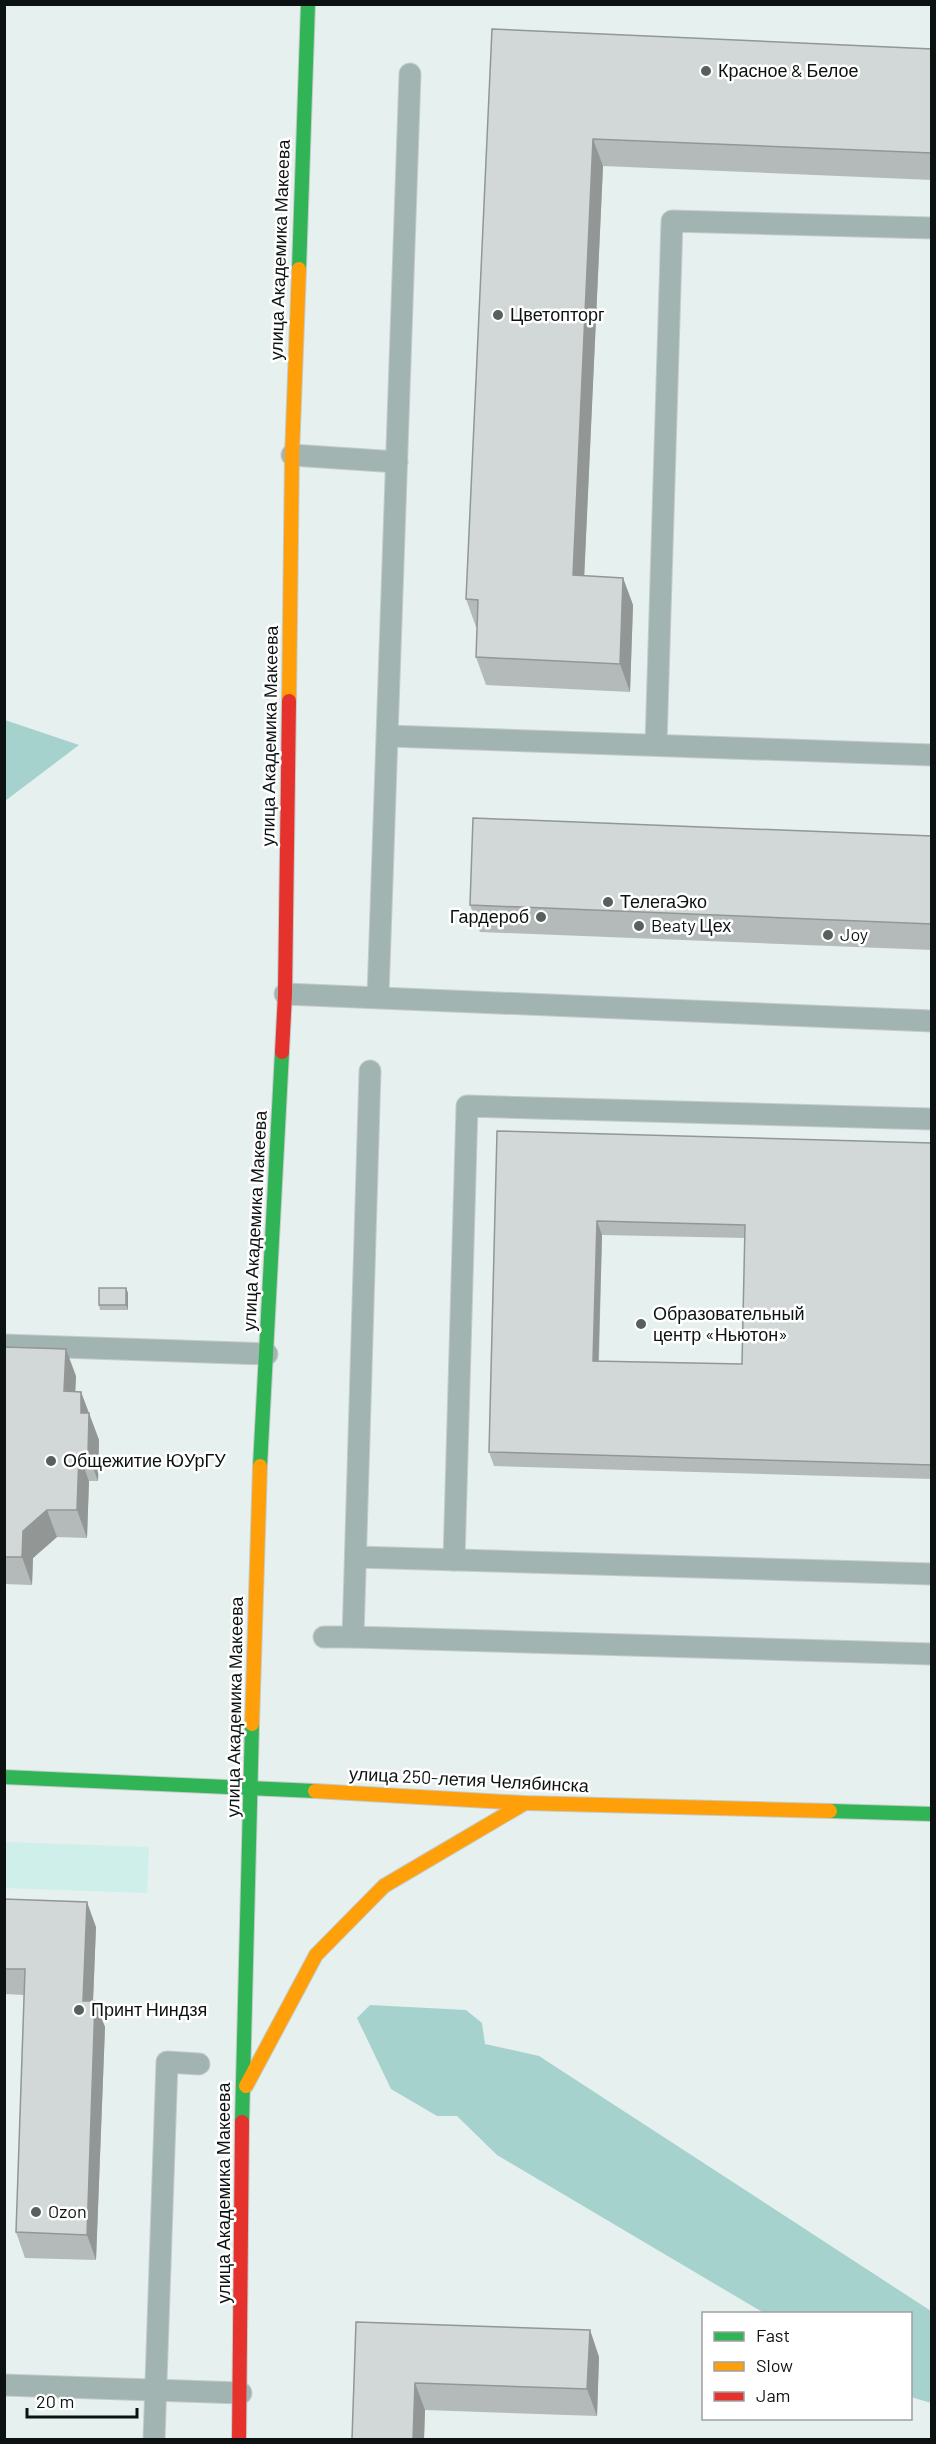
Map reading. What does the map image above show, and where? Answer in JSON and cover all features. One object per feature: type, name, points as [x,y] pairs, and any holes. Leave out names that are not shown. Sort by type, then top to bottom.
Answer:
[{"type":"street","name":"улица Академика Макеева","points":[[239,2439],[242,2093],[258,1504],[285,994],[292,455],[308,4]]},
{"type":"street","name":"улица 250-летия Челябинска","points":[[4,1778],[525,1803],[932,1814]]},
{"type":"street","points":[[242,2093],[316,1955],[384,1886],[525,1803]]},
{"type":"lane","points":[[378,996],[410,74]]},
{"type":"lane","points":[[656,744],[672,220],[932,228]]},
{"type":"lane","points":[[292,455],[398,462]]},
{"type":"lane","points":[[388,736],[932,755]]},
{"type":"lane","points":[[285,994],[378,996],[932,1021]]},
{"type":"lane","points":[[353,1637],[370,1071]]},
{"type":"lane","points":[[454,1560],[467,1106],[932,1119]]},
{"type":"lane","points":[[4,1345],[267,1354]]},
{"type":"lane","points":[[356,1557],[932,1574]]},
{"type":"lane","points":[[324,1637],[932,1654]]},
{"type":"lane","points":[[154,2439],[167,2062],[199,2064]]},
{"type":"lane","points":[[4,2385],[241,2394]]},
{"type":"shaded area","points":[[4,720],[79,745],[5,801]]},
{"type":"shaded area","points":[[5,1842],[149,1847],[147,1893],[5,1888]]},
{"type":"shaded area","points":[[370,2005],[466,2010],[482,2023],[485,2044],[539,2056],[931,2311],[931,2403],[912,2397],[912,2312],[762,2312],[497,2155],[457,2116],[437,2116],[391,2089],[357,2018]]},
{"type":"building","points":[[492,29],[932,49],[932,153],[593,139],[573,575],[623,578],[620,664],[476,657],[478,600],[466,599]]},
{"type":"building","points":[[473,818],[932,836],[932,924],[470,905]]},
{"type":"building","points":[[497,1131],[932,1143],[932,1465],[489,1452]],"holes":[[[597,1221],[745,1225],[742,1364],[593,1361]]]},
{"type":"building","points":[[99,1288],[126,1288],[126,1305],[99,1305]]},
{"type":"building","name":"Общежитие ЮУрГУ","points":[[4,1347],[66,1349],[64,1391],[81,1392],[81,1413],[89,1413],[88,1454],[79,1454],[77,1510],[47,1510],[23,1531],[22,1557],[4,1557]]},
{"type":"building","points":[[4,1899],[87,1902],[83,2001],[95,2001],[87,2235],[16,2232],[25,1969],[4,1969]]},
{"type":"building","points":[[356,2322],[590,2330],[587,2389],[415,2383],[413,2439],[352,2439]]},
{"type":"traffic: fast","points":[[299,269],[308,4]]},
{"type":"traffic: fast","points":[[260,1466],[282,1052]]},
{"type":"traffic: fast","points":[[242,2122],[252,1724]]},
{"type":"traffic: fast","points":[[4,1777],[315,1791]]},
{"type":"traffic: fast","points":[[830,1811],[932,1814]]},
{"type":"traffic: slow","points":[[289,701],[292,455],[299,269]]},
{"type":"traffic: slow","points":[[252,1724],[260,1466]]},
{"type":"traffic: slow","points":[[315,1791],[525,1803],[830,1811]]},
{"type":"traffic: slow","points":[[246,2086],[316,1955],[384,1886],[525,1803]]},
{"type":"traffic: jam","points":[[282,1052],[285,994],[289,701]]},
{"type":"traffic: jam","points":[[239,2440],[242,2122]]},
{"type":"place","name":"Красное & Белое","points":[[706,71]]},
{"type":"place","name":"Цветопторг","points":[[498,315]]},
{"type":"place","name":"ТелегаЭко","points":[[608,902]]},
{"type":"place","name":"Гардероб","points":[[541,917]]},
{"type":"place","name":"Beaty Цех","points":[[639,926]]},
{"type":"place","name":"Joy","points":[[828,935]]},
{"type":"place","name":"Образовательный центр «Ньютон»","points":[[641,1324]]},
{"type":"place","name":"Общежитие ЮУрГУ","points":[[51,1461]]},
{"type":"place","name":"Принт Ниндзя","points":[[79,2010]]},
{"type":"place","name":"Ozon","points":[[36,2212]]}]
